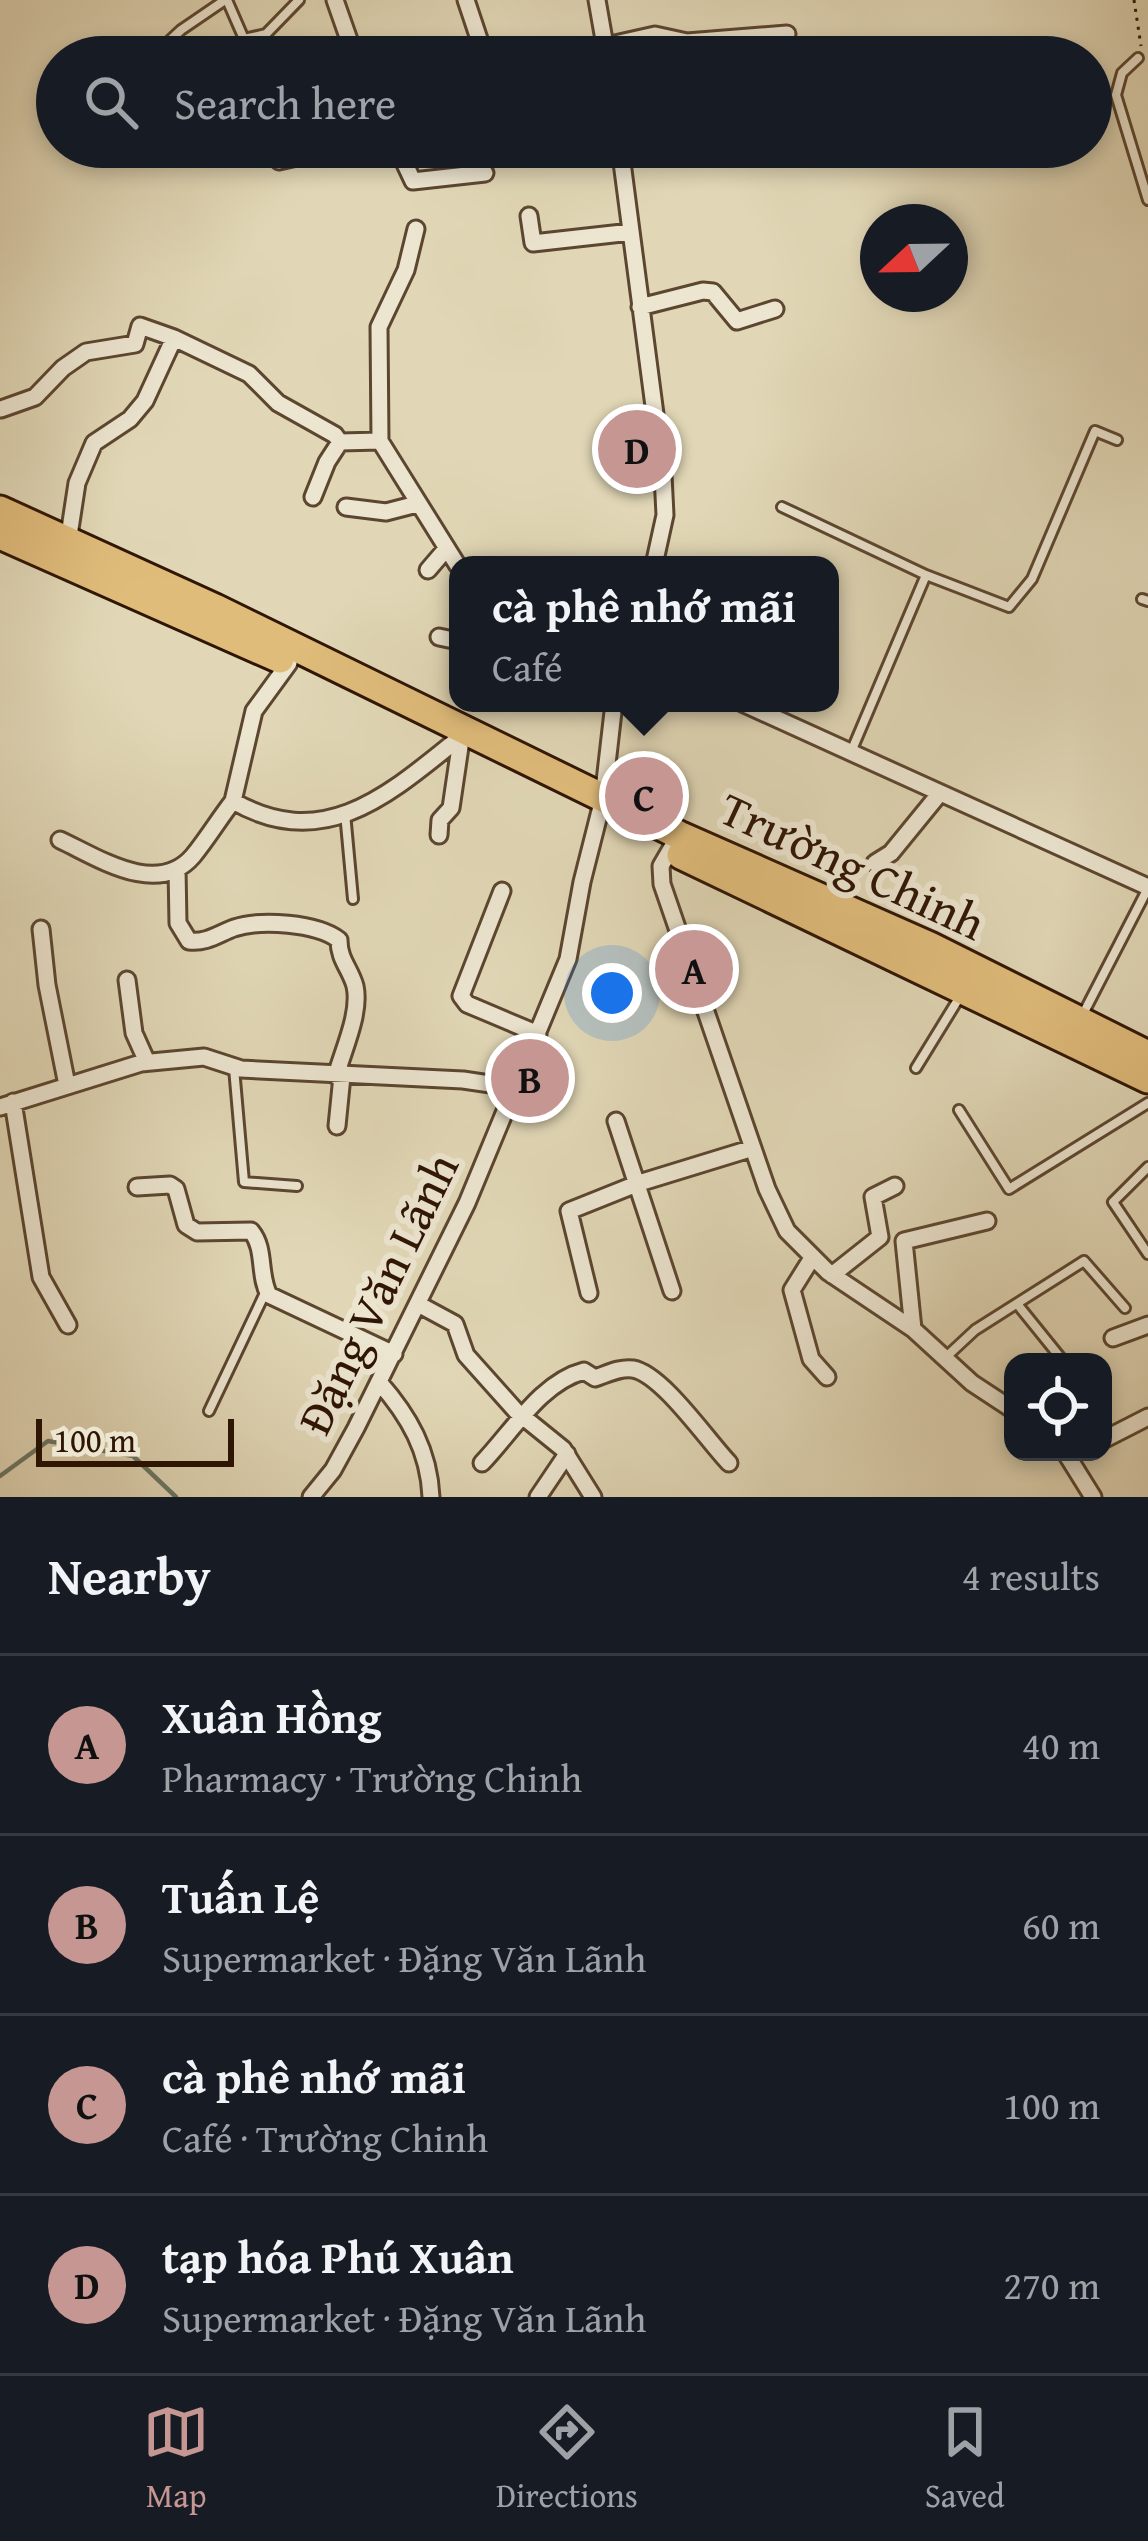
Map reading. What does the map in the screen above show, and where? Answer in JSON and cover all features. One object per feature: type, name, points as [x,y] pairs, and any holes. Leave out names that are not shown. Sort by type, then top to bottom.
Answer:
[{"type":"highway","name":"Trường Chinh","points":[[28,534],[456,745],[600,806]]},
{"type":"highway","name":"Trường Chinh","points":[[28,534],[215,608],[963,992],[1148,1079]]},
{"type":"highway","name":"Trường Chinh","points":[[674,841],[930,946],[1148,1054]]},
{"type":"street","points":[[334,0],[347,36]]},
{"type":"street","points":[[466,0],[478,36]]},
{"type":"street","points":[[597,0],[604,36]]},
{"type":"street","points":[[778,36],[788,34]]},
{"type":"street","points":[[407,168],[413,181],[484,172]]},
{"type":"street","points":[[623,168],[663,475],[665,515],[656,556]]},
{"type":"street","points":[[529,216],[533,243],[631,232]]},
{"type":"street","points":[[416,229],[406,270],[380,327],[380,441],[451,556]]},
{"type":"street","points":[[640,307],[704,291],[713,292],[737,321],[775,309]]},
{"type":"street","points":[[1,409],[35,397],[86,352],[134,344],[140,326],[249,374],[278,403],[340,442]]},
{"type":"street","points":[[28,534],[77,483],[94,443],[130,419],[146,401],[173,338]]},
{"type":"street","points":[[340,442],[380,441]]},
{"type":"street","points":[[313,497],[340,442]]},
{"type":"street","points":[[346,507],[386,512],[417,504]]},
{"type":"street","points":[[428,570],[446,549]]},
{"type":"street","points":[[440,637],[449,639]]},
{"type":"street","points":[[60,840],[123,869],[146,873],[177,868],[193,856],[233,801],[254,711],[289,663]]},
{"type":"street","name":"Đặng Văn Lãnh","points":[[311,1497],[333,1470],[418,1304],[517,1088],[568,959],[600,806],[613,712]]},
{"type":"street","points":[[762,712],[1148,888]]},
{"type":"street","points":[[233,801],[250,811],[295,822],[326,822],[410,778],[456,745]]},
{"type":"street","points":[[439,835],[440,820],[451,808],[456,745]]},
{"type":"street","points":[[874,863],[891,853],[940,793]]},
{"type":"street","points":[[674,841],[661,866],[662,884],[781,1221],[832,1275],[913,1329],[987,1395],[1004,1404]]},
{"type":"street","points":[[177,868],[178,923],[189,941],[214,939],[243,926],[268,925],[325,932],[339,940],[340,959],[352,978],[356,999],[339,1076],[337,1126]]},
{"type":"street","points":[[502,891],[461,996],[467,1004],[538,1034]]},
{"type":"street","points":[[41,929],[46,985],[67,1085]]},
{"type":"street","points":[[127,980],[134,1033],[147,1062]]},
{"type":"street","points":[[68,1325],[41,1276],[7,1104],[147,1062],[204,1057],[234,1067],[463,1080],[517,1088]]},
{"type":"street","points":[[616,1121],[672,1291]]},
{"type":"street","points":[[589,1293],[569,1211],[639,1183],[753,1148]]},
{"type":"street","points":[[137,1187],[170,1185],[176,1189],[186,1225],[197,1232],[251,1231],[258,1240],[266,1291],[274,1300],[394,1354]]},
{"type":"street","points":[[880,1237],[873,1197],[895,1186]]},
{"type":"street","points":[[832,1275],[880,1237],[904,1241],[987,1221]]},
{"type":"street","points":[[904,1241],[913,1329]]},
{"type":"street","points":[[812,1258],[792,1290],[811,1359],[827,1376]]},
{"type":"street","points":[[418,1304],[455,1324],[466,1355],[523,1418],[567,1454],[593,1497]]},
{"type":"street","points":[[1113,1338],[1148,1325]]},
{"type":"street","points":[[482,1462],[552,1387],[578,1371],[596,1378],[617,1370],[637,1370],[663,1385],[729,1463]]},
{"type":"street","points":[[380,1382],[399,1405],[424,1452],[431,1497]]},
{"type":"street","points":[[1112,1435],[1148,1417]]},
{"type":"street","points":[[538,1497],[567,1454]]},
{"type":"street","points":[[1075,1461],[1093,1497]]},
{"type":"lane","points":[[175,36],[226,0],[243,36]]},
{"type":"lane","points":[[257,36],[266,34],[299,0]]},
{"type":"lane","points":[[1138,58],[1122,73],[1116,95],[1148,200]]},
{"type":"lane","points":[[782,507],[926,575],[1010,607],[1032,579],[1095,431],[1117,440]]},
{"type":"lane","points":[[851,753],[926,575]]},
{"type":"lane","points":[[345,813],[352,899]]},
{"type":"lane","points":[[1079,1023],[1148,888]]},
{"type":"lane","points":[[916,1068],[963,992]]},
{"type":"lane","points":[[234,1067],[244,1182],[297,1186]]},
{"type":"lane","points":[[959,1110],[1010,1189],[1148,1103]]},
{"type":"lane","points":[[1148,1167],[1113,1202],[1148,1254]]},
{"type":"lane","points":[[946,1357],[975,1330],[1084,1261],[1125,1308]]},
{"type":"lane","points":[[208,1411],[266,1291]]},
{"type":"lane","points":[[1018,1305],[1057,1353]]},
{"type":"path","points":[[1134,0],[1142,45],[1138,58]]},
{"type":"waterway","points":[[0,1476],[48,1441],[133,1456],[176,1497]]},
{"type":"place","name":"tạp hóa Phú Xuân","points":[[637,449]]},
{"type":"place","name":"cà phê nhớ mãi","points":[[644,796]]},
{"type":"place","name":"Xuân Hồng","points":[[694,969]]},
{"type":"place","name":"Tuấn Lệ","points":[[530,1078]]}]
